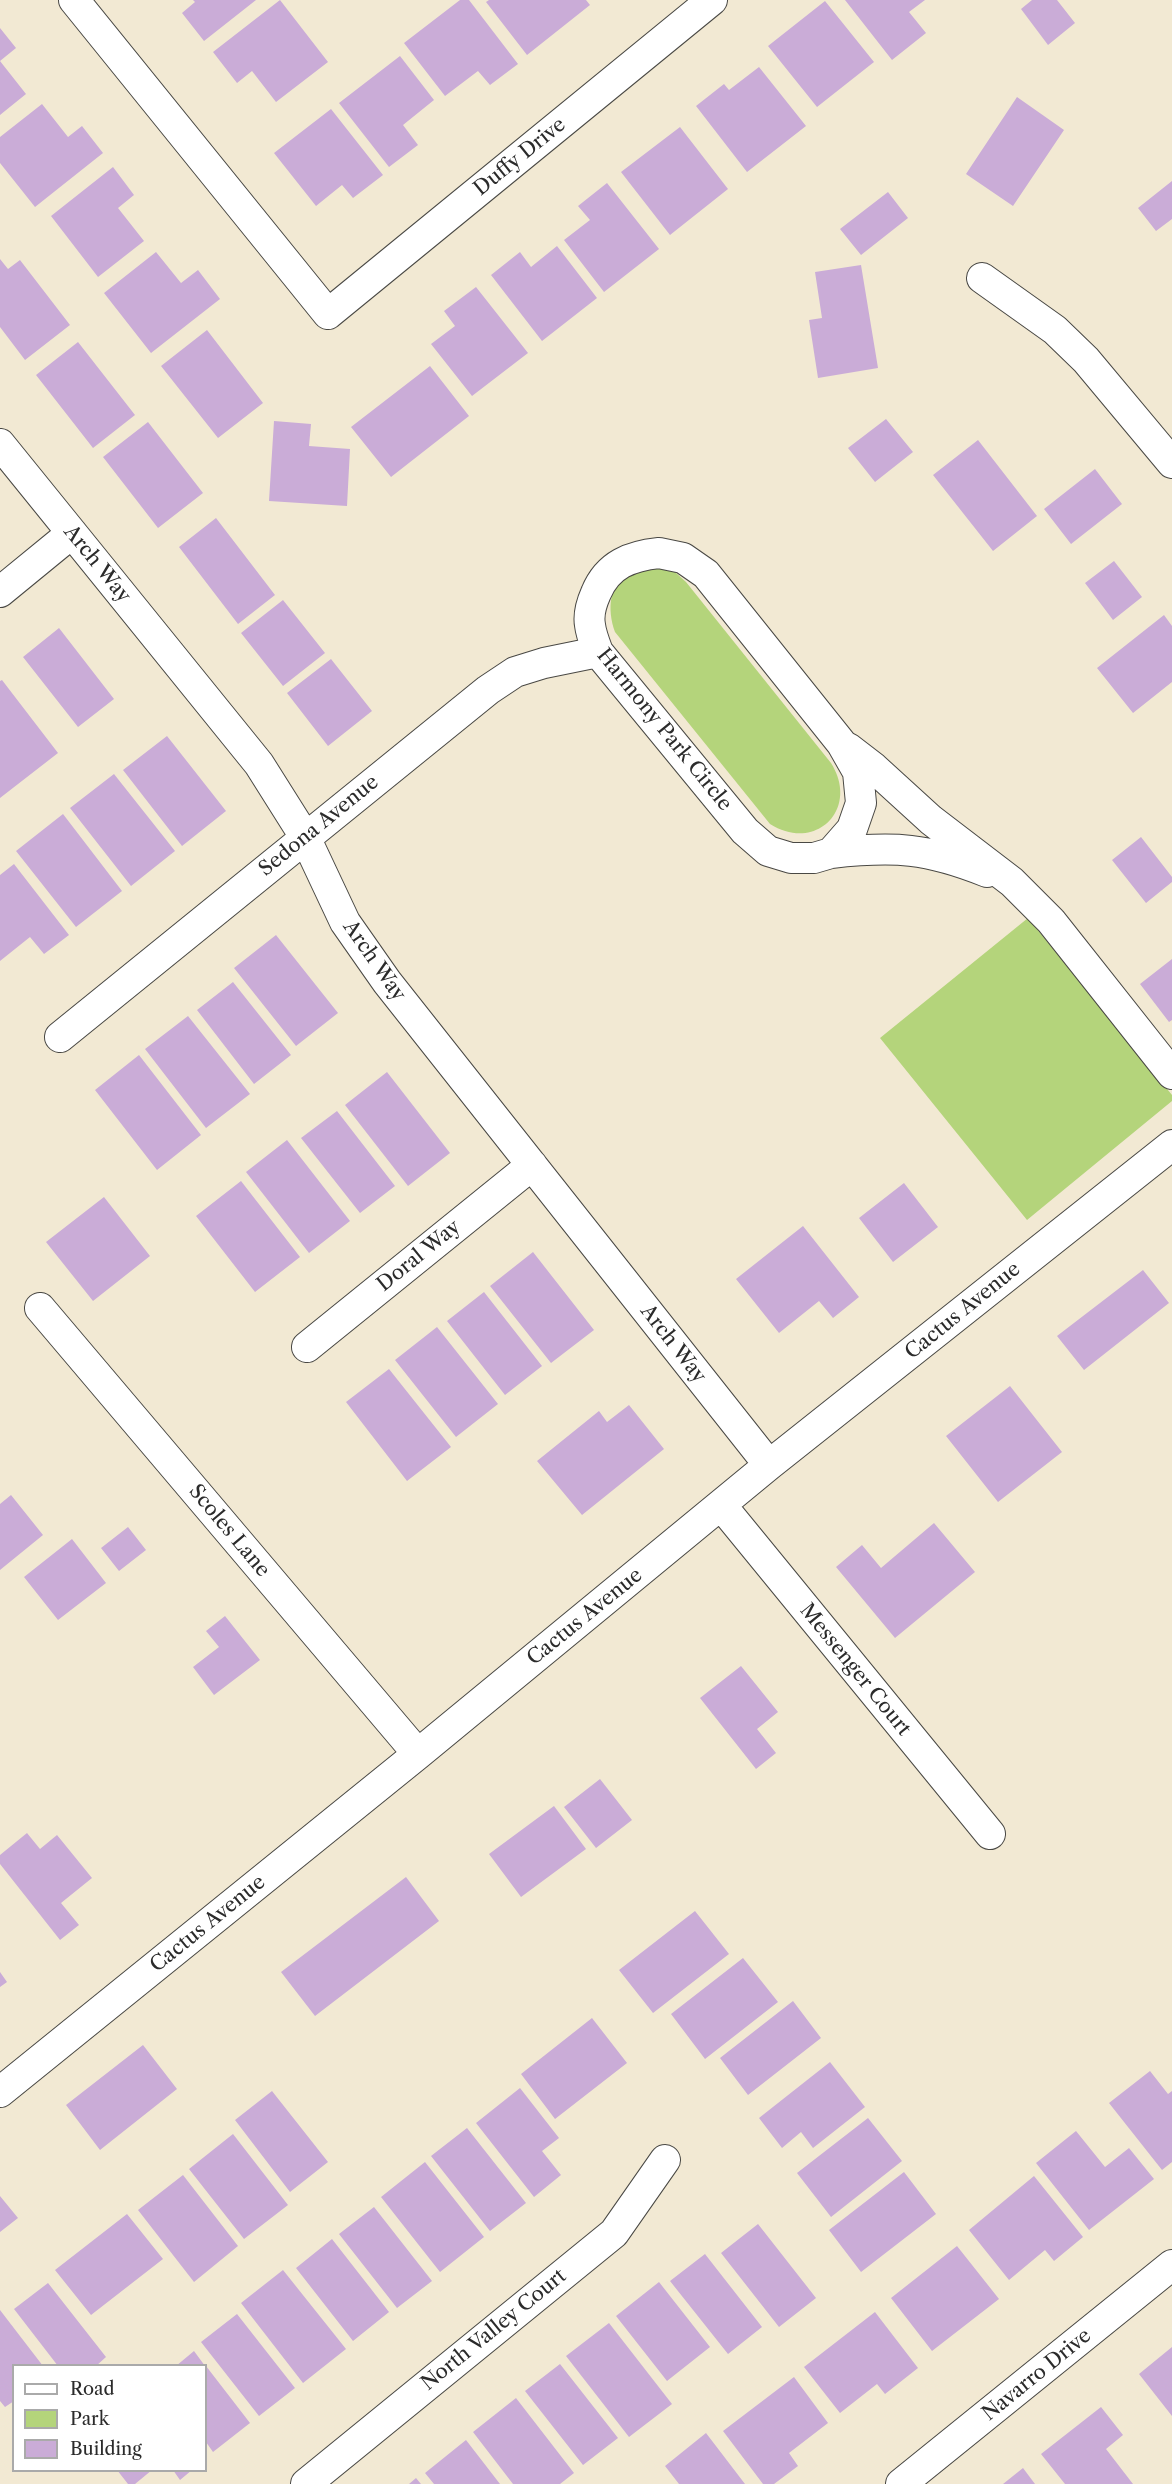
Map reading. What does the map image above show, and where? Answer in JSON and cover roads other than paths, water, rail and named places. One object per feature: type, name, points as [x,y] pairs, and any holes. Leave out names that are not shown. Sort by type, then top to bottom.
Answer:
[{"type":"street","name":"Duffy Drive","points":[[74,0],[328,314],[712,0]]},
{"type":"street","points":[[982,278],[1055,330],[1086,360],[1172,463]]},
{"type":"street","name":"Arch Way","points":[[0,444],[259,764],[305,837],[345,922],[387,982],[769,1465]]},
{"type":"street","points":[[0,592],[72,533]]},
{"type":"street","name":"Harmony Park Circle","points":[[831,853],[852,829],[861,803],[858,772],[842,744],[705,574],[683,558],[660,553],[637,555],[615,565],[601,580],[592,603],[590,624],[598,652],[745,831],[768,851],[791,858],[814,858],[831,853],[890,848],[929,852],[1012,882]]},
{"type":"street","name":"Sedona Avenue","points":[[60,1037],[488,690],[515,672],[544,663],[598,652]]},
{"type":"street","name":"Harmony Park Circle","points":[[842,744],[874,768],[931,820],[1012,882],[1051,921],[1172,1074]]},
{"type":"street","name":"Cactus Avenue","points":[[0,2092],[418,1754],[769,1465],[1172,1145]]},
{"type":"street","name":"Doral Way","points":[[307,1347],[532,1165]]},
{"type":"street","name":"Scoles Lane","points":[[40,1308],[418,1754]]},
{"type":"street","name":"Messenger Court","points":[[721,1505],[990,1834]]},
{"type":"street","name":"North Valley Court","points":[[306,2484],[614,2233],[665,2160]]},
{"type":"street","name":"Navarro Drive","points":[[901,2484],[1172,2265]]}]
